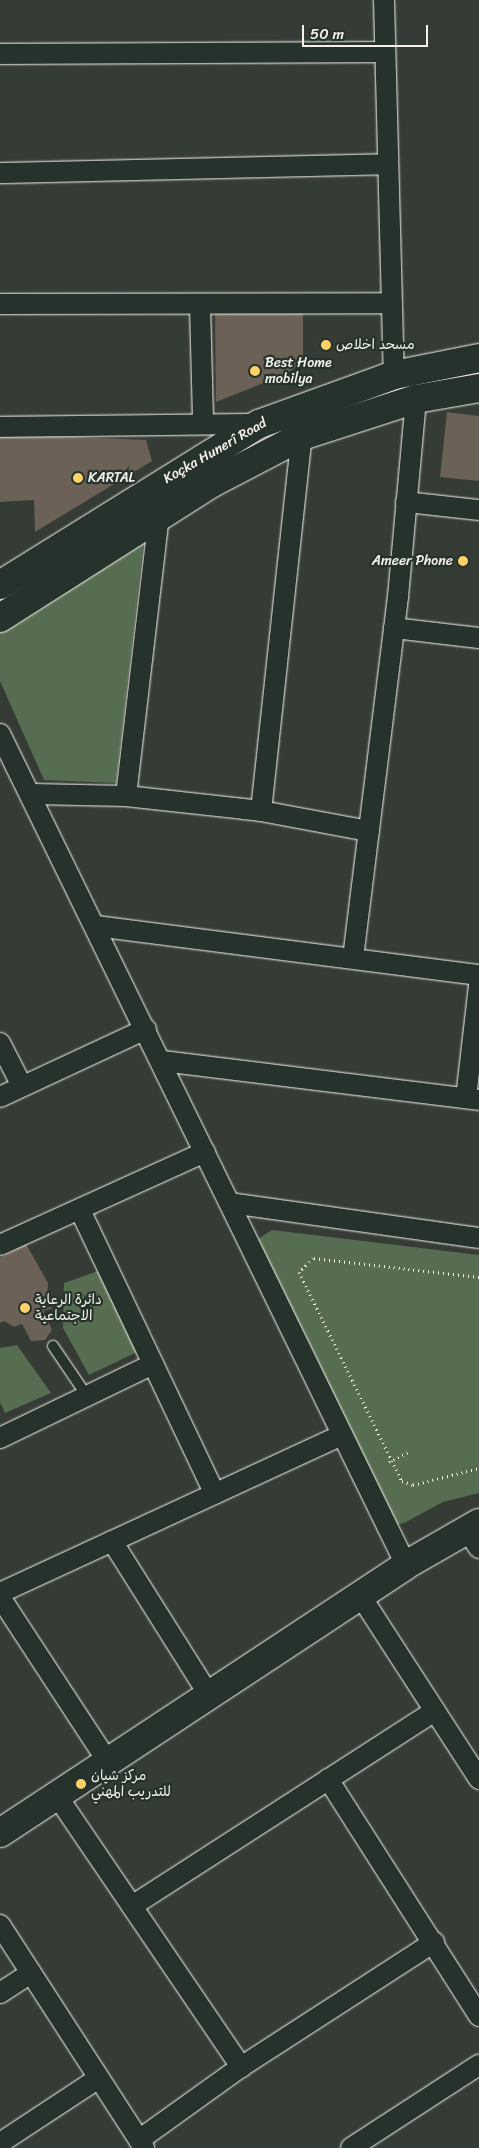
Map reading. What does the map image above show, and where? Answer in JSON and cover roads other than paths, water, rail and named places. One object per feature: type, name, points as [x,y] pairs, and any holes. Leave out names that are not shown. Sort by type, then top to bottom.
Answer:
[{"type":"main road","name":"Koçka Hunerî Road","points":[[0,585],[259,424],[394,375],[479,358]]},
{"type":"main road","points":[[0,618],[212,482],[302,436],[416,399],[479,388]]},
{"type":"main road","points":[[0,1833],[406,1565],[475,1533]]},
{"type":"street","points":[[384,0],[390,303],[394,375]]},
{"type":"street","points":[[0,54],[385,52]]},
{"type":"street","points":[[0,173],[387,164]]},
{"type":"street","points":[[0,304],[200,305],[390,303]]},
{"type":"street","points":[[200,305],[203,422]]},
{"type":"street","points":[[353,958],[394,628],[416,399]]},
{"type":"street","points":[[0,427],[203,422],[259,424]]},
{"type":"street","points":[[261,811],[302,436]]},
{"type":"street","points":[[406,502],[479,510]]},
{"type":"street","points":[[126,796],[159,517]]},
{"type":"street","points":[[394,628],[479,638]]},
{"type":"street","points":[[0,734],[7,766],[32,794],[406,1565]]},
{"type":"street","points":[[32,794],[126,796],[261,811],[369,831]]},
{"type":"street","points":[[96,926],[479,975]]},
{"type":"street","points":[[162,1061],[472,1099],[479,985]]},
{"type":"street","points":[[0,1097],[146,1029]]},
{"type":"street","points":[[0,1043],[22,1086]]},
{"type":"street","points":[[0,1245],[206,1152]]},
{"type":"street","points":[[230,1203],[479,1238]]},
{"type":"street","points":[[80,1210],[215,1494]]},
{"type":"street","points":[[0,1438],[153,1364]]},
{"type":"street","points":[[108,1762],[0,1595],[342,1435]]},
{"type":"street","points":[[112,1542],[209,1695]]},
{"type":"street","points":[[360,1595],[479,1779]]},
{"type":"street","points":[[132,1906],[435,1711]]},
{"type":"street","points":[[328,1779],[434,1942],[479,2016]]},
{"type":"street","points":[[56,1796],[241,2067]]},
{"type":"street","points":[[0,1926],[142,2144],[241,2067],[434,1942]]},
{"type":"street","points":[[0,1993],[31,1973]]},
{"type":"street","points":[[351,2148],[479,2065]]},
{"type":"street","points":[[0,2143],[99,2078]]},
{"type":"lane","points":[[53,1346],[88,1396]]},
{"type":"place","name":"مسحد اخلاص","points":[[326,345]]},
{"type":"place","name":"Best Home mobilya","points":[[255,371]]},
{"type":"place","name":"KARTAL","points":[[78,478]]},
{"type":"place","name":"Ameer Phone","points":[[463,561]]},
{"type":"place","name":"دائرة الرعاية الاجتماعية","points":[[25,1308]]},
{"type":"place","name":"مركز شيان للتدريب المهني","points":[[81,1784]]}]
